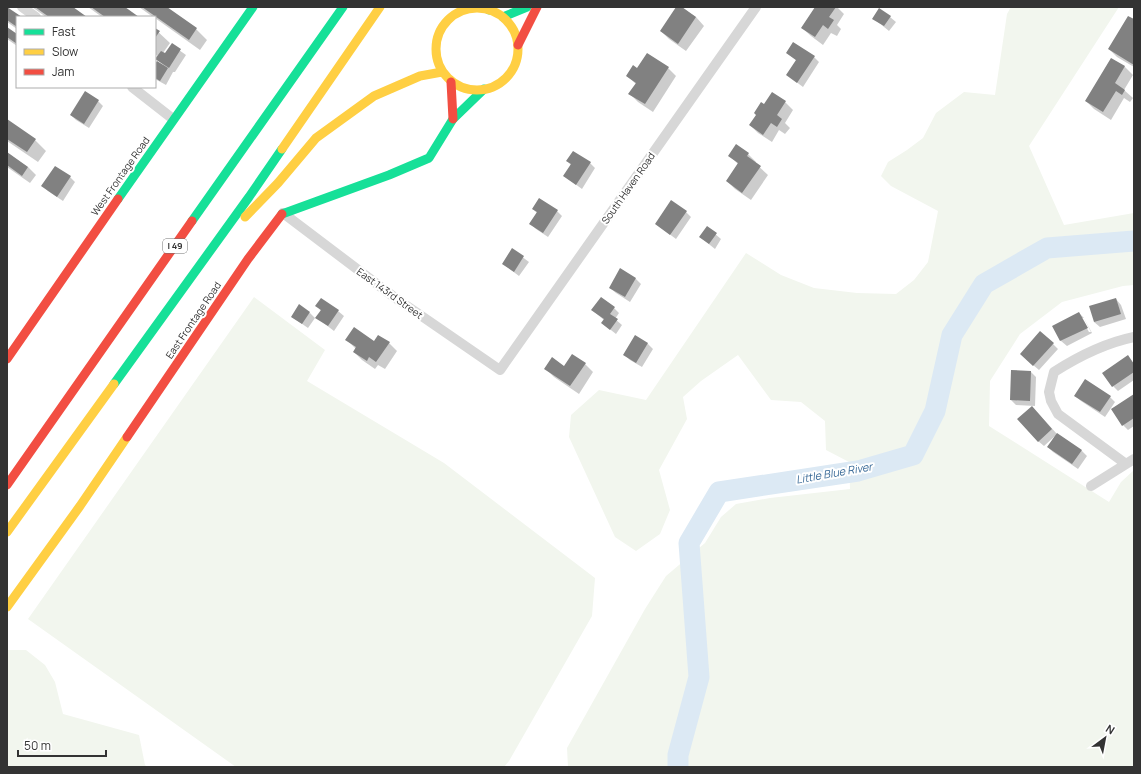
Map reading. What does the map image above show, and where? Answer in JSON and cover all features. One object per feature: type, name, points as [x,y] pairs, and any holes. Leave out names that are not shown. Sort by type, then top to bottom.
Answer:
[{"type":"main road","name":"West Frontage Road","points":[[7,359],[173,119],[253,7]]},
{"type":"main road","name":"I 49","points":[[7,485],[343,7]]},
{"type":"main road","points":[[7,532],[207,256],[380,7]]},
{"type":"main road","points":[[503,17],[527,7]]},
{"type":"main road","points":[[518,45],[537,7]]},
{"type":"main road","points":[[467,8],[489,8],[503,17],[515,31],[518,45],[517,59],[512,72],[502,82],[490,89],[484,90],[476,91],[463,88],[451,82],[442,72],[436,60],[435,47],[438,34],[444,22],[455,13],[467,8]]},
{"type":"main road","points":[[207,256],[278,183],[316,138],[374,96],[420,76],[442,72]]},
{"type":"main road","points":[[451,82],[453,119]]},
{"type":"main road","points":[[283,213],[389,175],[430,158],[453,119],[484,90]]},
{"type":"main road","name":"East Frontage Road","points":[[7,607],[80,506],[248,259],[283,213]]},
{"type":"street","points":[[22,7],[35,16]]},
{"type":"street","name":"South Haven Road","points":[[500,370],[756,7]]},
{"type":"street","points":[[133,88],[173,119]]},
{"type":"street","name":"East 143rd Street","points":[[283,213],[394,297],[500,370]]},
{"type":"street","points":[[1091,486],[1130,461],[1058,414],[1051,401],[1049,392],[1054,372],[1098,348],[1134,337]]},
{"type":"shaded area","points":[[1011,7],[1119,7],[1029,146],[1064,225],[1134,213],[1134,285],[1123,286],[1062,302],[1020,334],[990,381],[989,426],[1109,502],[1121,482],[1134,470],[1134,767],[568,767],[567,748],[645,609],[666,576],[705,543],[721,517],[736,504],[770,498],[850,489],[849,462],[826,450],[825,421],[801,402],[771,400],[738,355],[701,381],[683,397],[687,419],[659,470],[670,510],[660,534],[636,551],[615,537],[569,437],[571,415],[599,390],[646,400],[746,253],[781,275],[814,288],[857,293],[896,294],[914,280],[928,262],[938,211],[891,186],[881,176],[888,162],[923,138],[936,113],[964,92],[995,95],[1007,14]]},
{"type":"shaded area","points":[[254,297],[325,350],[307,381],[444,463],[595,578],[592,616],[509,761],[504,767],[236,767],[28,619]]},
{"type":"shaded area","points":[[7,650],[26,650],[45,665],[55,682],[63,714],[139,735],[145,765],[147,767],[7,767]]},
{"type":"building","points":[[7,7],[20,16],[16,16],[16,26],[7,20]]},
{"type":"building","points":[[35,7],[73,7],[86,16],[48,16]]},
{"type":"building","points":[[91,7],[125,7],[138,16],[104,16]]},
{"type":"building","points":[[142,7],[167,7],[197,28],[189,40]]},
{"type":"building","points":[[676,7],[682,7],[696,17],[678,44],[660,31]]},
{"type":"building","points":[[815,7],[836,7],[829,17],[834,20],[828,29],[823,25],[815,37],[801,28]]},
{"type":"building","points":[[879,8],[891,16],[884,26],[872,19]]},
{"type":"building","points":[[1128,16],[1134,19],[1134,65],[1108,49]]},
{"type":"building","points":[[7,27],[16,33],[16,43],[7,37]]},
{"type":"building","points":[[156,29],[160,31],[156,37]]},
{"type":"building","points":[[793,42],[815,56],[797,83],[786,75],[796,60],[786,53]]},
{"type":"building","points":[[172,43],[181,49],[169,68],[156,60],[161,51],[165,53]]},
{"type":"building","points":[[647,53],[669,67],[645,104],[628,94],[636,83],[626,76],[633,65],[637,68]]},
{"type":"building","points":[[1111,58],[1125,66],[1115,83],[1125,90],[1122,95],[1116,91],[1103,112],[1085,101]]},
{"type":"building","points":[[157,61],[168,68],[160,81],[156,79]]},
{"type":"building","points":[[85,91],[99,100],[84,124],[70,115]]},
{"type":"building","points":[[772,92],[786,101],[777,115],[782,119],[777,127],[771,123],[763,135],[749,125],[756,115],[754,113],[761,102],[764,104]]},
{"type":"building","points":[[7,119],[36,139],[27,152],[7,139]]},
{"type":"building","points":[[736,144],[749,153],[747,156],[761,166],[742,193],[726,181],[738,163],[728,156]]},
{"type":"building","points":[[573,151],[591,162],[576,185],[563,176],[571,164],[566,161]]},
{"type":"building","points":[[7,152],[28,167],[22,176],[7,165]]},
{"type":"building","points":[[55,166],[71,176],[57,197],[41,186]]},
{"type":"building","points":[[539,198],[558,210],[543,233],[529,224],[537,212],[532,209]]},
{"type":"building","points":[[671,200],[687,211],[670,235],[655,224]]},
{"type":"building","points":[[707,226],[717,233],[709,244],[699,237]]},
{"type":"building","points":[[512,248],[524,256],[514,272],[502,264]]},
{"type":"building","points":[[620,268],[636,278],[625,297],[609,288]]},
{"type":"building","points":[[601,297],[615,307],[610,314],[618,319],[610,330],[601,323],[604,319],[591,310]]},
{"type":"building","points":[[321,298],[339,310],[328,326],[315,318],[321,310],[315,306]]},
{"type":"building","points":[[1116,298],[1121,314],[1094,322],[1089,306]]},
{"type":"building","points":[[299,304],[310,312],[302,324],[291,317]]},
{"type":"building","points":[[1079,312],[1088,328],[1060,341],[1052,326]]},
{"type":"building","points":[[354,327],[374,341],[378,335],[390,342],[376,362],[369,357],[367,361],[353,352],[356,347],[345,340]]},
{"type":"building","points":[[1040,331],[1054,343],[1033,366],[1020,354]]},
{"type":"building","points":[[635,335],[648,343],[636,363],[623,355]]},
{"type":"building","points":[[572,354],[586,363],[570,386],[544,369],[552,357],[564,366]]},
{"type":"building","points":[[1128,355],[1134,364],[1134,372],[1112,387],[1102,373]]},
{"type":"building","points":[[1011,370],[1031,371],[1030,401],[1010,400]]},
{"type":"building","points":[[1085,379],[1111,396],[1100,412],[1074,396]]},
{"type":"building","points":[[1134,394],[1134,418],[1122,426],[1111,409]]},
{"type":"building","points":[[1032,406],[1052,429],[1038,442],[1017,419]]},
{"type":"building","points":[[1057,433],[1082,450],[1072,464],[1047,447]]},
{"type":"waterway","name":"Little Blue River","points":[[678,767],[678,755],[699,677],[689,543],[719,492],[858,471],[913,455],[935,411],[952,335],[984,284],[1047,248],[1134,241]]},
{"type":"traffic: fast","points":[[118,199],[253,7]]},
{"type":"traffic: fast","points":[[192,221],[343,7]]},
{"type":"traffic: fast","points":[[503,17],[527,7]]},
{"type":"traffic: fast","points":[[282,214],[389,175],[429,158],[453,119],[484,89]]},
{"type":"traffic: fast","points":[[114,384],[282,149]]},
{"type":"traffic: slow","points":[[282,149],[380,7]]},
{"type":"traffic: slow","points":[[469,8],[485,8],[500,15],[511,26],[518,41],[518,49],[518,57],[515,65],[506,78],[493,87],[485,90],[469,90],[454,83],[443,72],[436,57],[436,41],[443,26],[454,15],[469,8]]},
{"type":"traffic: slow","points":[[245,217],[278,183],[316,138],[374,96],[420,76],[442,72]]},
{"type":"traffic: slow","points":[[7,532],[114,384]]},
{"type":"traffic: slow","points":[[7,607],[80,506],[127,437]]},
{"type":"traffic: jam","points":[[518,45],[537,7]]},
{"type":"traffic: jam","points":[[451,82],[453,119]]},
{"type":"traffic: jam","points":[[7,359],[118,199]]},
{"type":"traffic: jam","points":[[127,437],[248,259],[282,214]]},
{"type":"traffic: jam","points":[[7,485],[192,221]]}]
